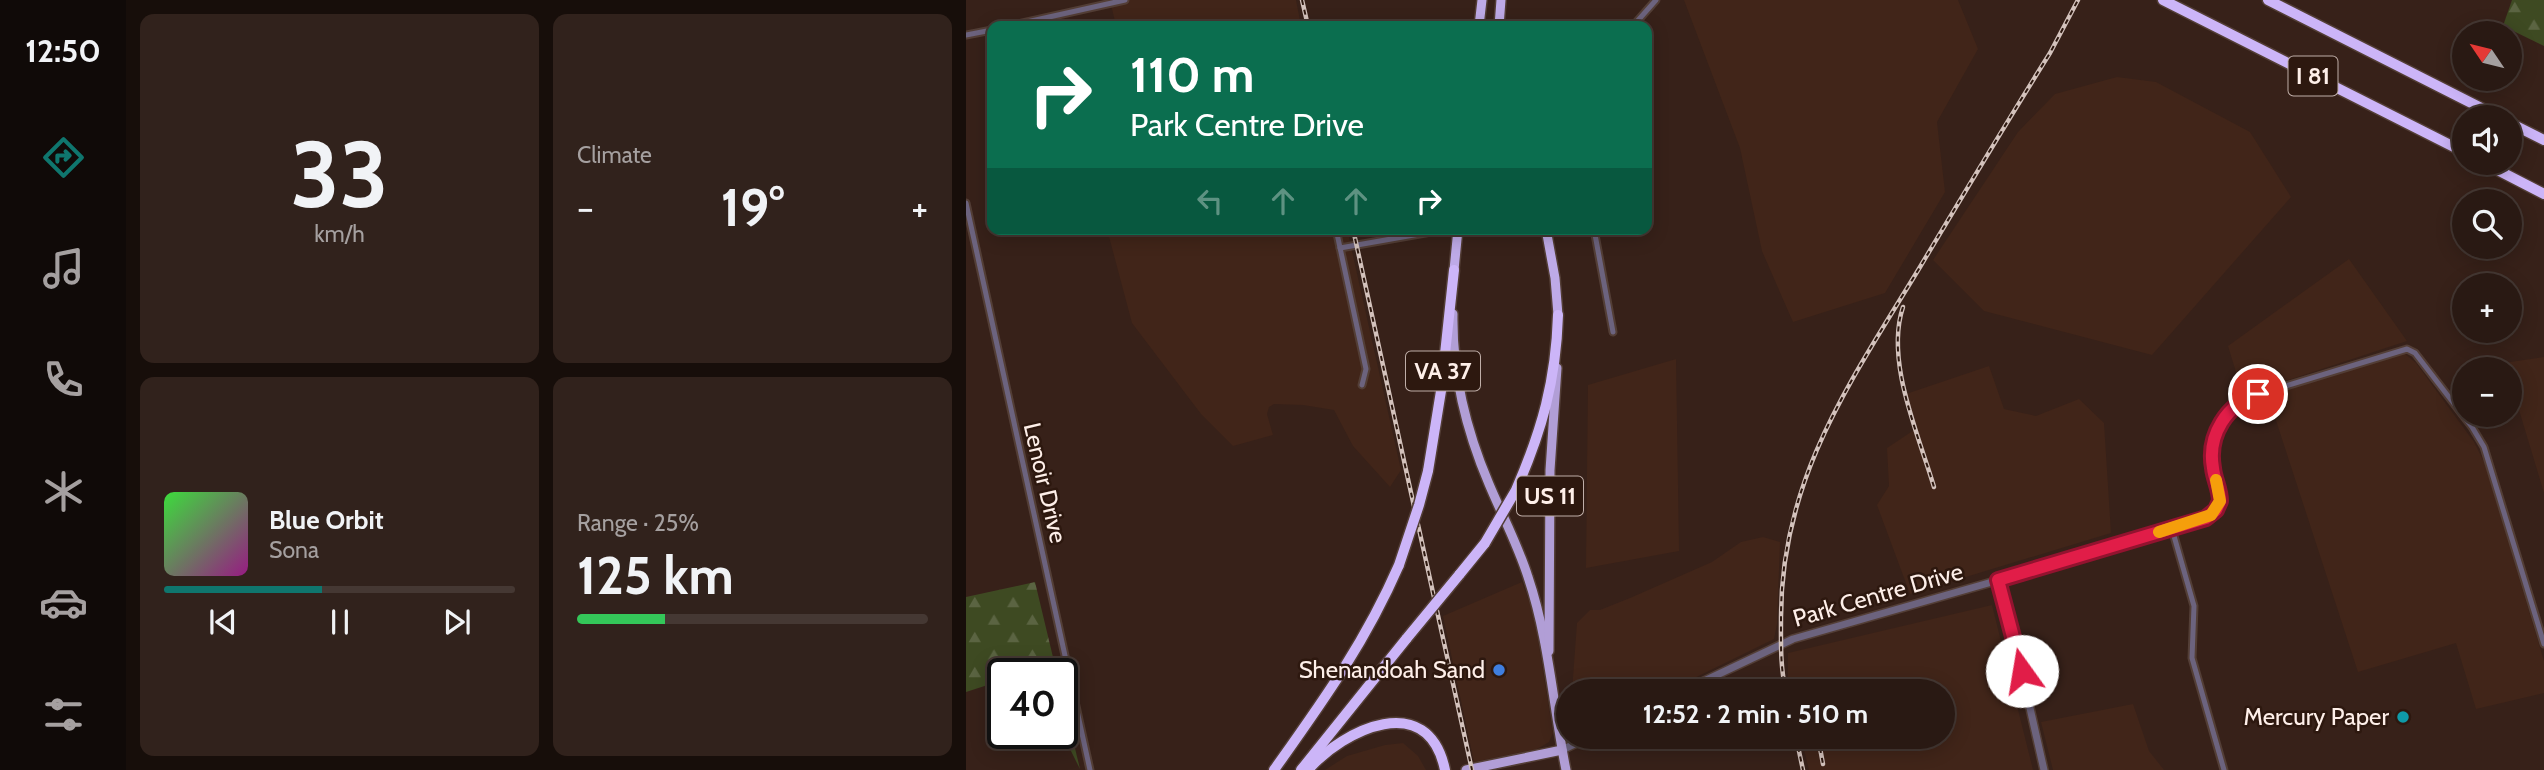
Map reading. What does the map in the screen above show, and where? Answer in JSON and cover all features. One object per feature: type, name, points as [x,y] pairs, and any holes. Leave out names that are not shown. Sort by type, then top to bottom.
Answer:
[{"type":"highway","points":[[1480,21],[1482,0]]},
{"type":"highway","points":[[1499,21],[1501,0]]},
{"type":"highway","name":"I 81","points":[[2163,0],[2452,146]]},
{"type":"highway","name":"I 81","points":[[2268,0],[2475,105]]},
{"type":"highway","points":[[2522,129],[2544,140]]},
{"type":"highway","points":[[2507,175],[2544,194]]},
{"type":"highway","name":"US 11","points":[[1454,270],[1457,235]]},
{"type":"highway","name":"US 11","points":[[1547,235],[1558,315]]},
{"type":"highway","name":"VA 37","points":[[1274,770],[1351,661],[1375,618],[1399,565],[1428,471],[1441,391],[1454,270]]},
{"type":"highway","points":[[1301,770],[1485,543],[1516,490],[1539,435],[1546,410],[1555,356],[1558,315]]},
{"type":"highway","points":[[1308,770],[1345,740],[1375,726],[1392,722],[1408,724],[1432,739],[1445,770]]},
{"type":"main road","name":"US 11","points":[[1454,270],[1454,350],[1463,406],[1481,464],[1528,577],[1566,770]]},
{"type":"main road","name":"US 11","points":[[1550,678],[1550,470],[1559,340],[1558,315]]},
{"type":"main road","points":[[1466,770],[1562,750]]},
{"type":"street","points":[[1031,21],[1125,0]]},
{"type":"street","points":[[1637,21],[1656,0]]},
{"type":"street","points":[[966,35],[987,31]]},
{"type":"street","name":"Lenoir Drive","points":[[966,203],[1090,770]]},
{"type":"street","points":[[1337,235],[1366,369],[1362,385]]},
{"type":"street","points":[[1339,248],[1414,235]]},
{"type":"street","points":[[1595,235],[1613,332]]},
{"type":"street","name":"Park Centre Drive","points":[[1709,679],[1793,639],[2206,518],[2218,507],[2220,494],[2212,463],[2213,444],[2224,418],[2236,405],[2253,396],[2400,349],[2415,353],[2472,427],[2484,447],[2544,644]]},
{"type":"street","points":[[2172,529],[2193,606],[2192,658],[2224,770]]},
{"type":"street","points":[[1998,580],[2004,593],[2044,770]]},
{"type":"shaded area","points":[[1110,0],[1296,0],[1300,21],[1115,21]]},
{"type":"shaded area","points":[[1684,0],[1958,0],[1978,49],[1937,122],[1945,192],[1885,293],[1793,322],[1762,251],[1740,148]]},
{"type":"shaded area","points":[[2117,77],[2156,82],[2250,132],[2291,197],[2152,355],[1984,311],[1933,260],[2018,132],[2055,94]]},
{"type":"shaded area","points":[[1109,235],[1348,235],[1401,470],[1390,487],[1353,446],[1334,410],[1303,405],[1274,404],[1269,407],[1267,414],[1273,435],[1233,446],[1201,414],[1132,323]]},
{"type":"shaded area","points":[[2349,259],[2407,341],[2243,395],[2228,346]]},
{"type":"shaded area","points":[[2404,353],[2416,363],[2452,412],[2452,427],[2463,427],[2485,464],[2544,661],[2544,693],[2476,709],[2456,643],[2358,672],[2268,396]]},
{"type":"shaded area","points":[[2544,357],[2544,493],[2522,420],[2522,360]]},
{"type":"shaded area","points":[[1676,359],[1679,551],[1586,568],[1588,385]]},
{"type":"shaded area","points":[[1989,366],[2004,409],[2036,416],[2079,399],[2104,423],[2111,533],[1910,594],[1877,505],[1889,486],[1887,448],[1917,428],[1903,395]]},
{"type":"shaded area","points":[[1763,537],[1780,542],[1774,639],[1692,679],[1573,679],[1577,623],[1590,610],[1600,610],[1712,562],[1741,542]]},
{"type":"shaded area","name":"Shenandoah Sand","points":[[1522,582],[1534,615],[1553,733],[1549,742],[1537,749],[1474,762],[1443,616]]},
{"type":"shaded area","points":[[1992,605],[2033,770],[1809,770],[1804,749],[1955,749],[1955,679],[1788,679],[1788,653]]},
{"type":"shaded area","points":[[2133,704],[2149,751],[2164,770],[2053,770],[2041,722]]},
{"type":"shaded area","points":[[1403,743],[1418,756],[1426,770],[1325,770],[1347,756],[1385,745]]},
{"type":"green space","points":[[2512,0],[2544,0],[2544,46],[2522,35],[2522,21],[2505,21]]},
{"type":"green space","points":[[1035,582],[1053,658],[987,658],[987,685],[966,692],[966,597]]},
{"type":"green space","points":[[1070,749],[1075,749],[1080,769]]},
{"type":"railway","points":[[1302,0],[1307,21]]},
{"type":"railway","points":[[1784,679],[1781,645],[1784,567],[1793,520],[1807,475],[1825,433],[1869,350],[2050,53],[2078,0]]},
{"type":"railway","points":[[1354,235],[1472,770]]},
{"type":"railway","points":[[1903,307],[1898,350],[1901,373],[1912,421],[1934,487]]},
{"type":"railway","points":[[1799,749],[1803,770]]},
{"type":"railway","points":[[1820,749],[1823,764]]},
{"type":"slow traffic","points":[[2159,532],[2211,515],[2220,501],[2216,480]]},
{"type":"place","name":"Shenandoah Sand","points":[[1499,670]]},
{"type":"place","name":"Mercury Paper","points":[[2403,717]]},
{"type":"route","points":[[2022,671],[2004,593],[1998,580],[2211,515],[2220,501],[2212,463],[2216,434],[2224,418],[2236,405],[2258,394]]}]
